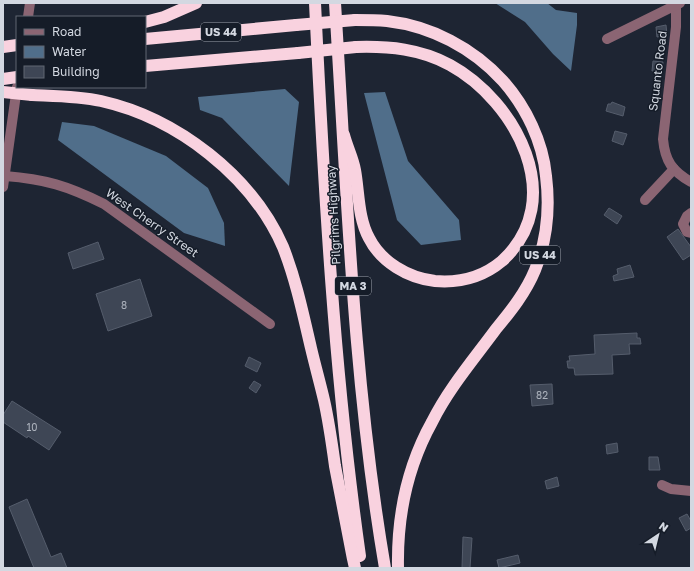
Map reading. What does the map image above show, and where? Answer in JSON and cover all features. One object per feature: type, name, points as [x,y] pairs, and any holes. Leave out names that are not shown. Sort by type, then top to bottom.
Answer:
[{"type":"highway","points":[[146,22],[164,17],[196,3]]},
{"type":"highway","name":"Pilgrims Highway","points":[[315,3],[324,178],[338,371],[344,440],[362,568]]},
{"type":"highway","name":"Pilgrims Highway","points":[[335,3],[359,362],[366,435],[385,568]]},
{"type":"highway","name":"US 44","points":[[146,39],[355,20],[401,23],[434,33],[464,48],[494,71],[519,103],[529,120],[542,153],[546,170],[548,190],[547,223],[543,243],[534,270],[518,300],[443,401],[420,447],[407,483],[402,506],[398,568]]},
{"type":"highway","points":[[146,66],[375,46],[415,51],[440,60],[463,73],[496,102],[506,114],[522,144],[531,171],[533,201],[532,212],[523,236],[508,255],[498,264],[480,275],[465,280],[455,282],[432,281],[405,272],[387,261],[368,238],[362,218],[354,169],[344,135]]},
{"type":"highway","points":[[3,79],[16,77]]},
{"type":"highway","points":[[3,92],[101,101],[129,109],[164,125],[194,142],[221,163],[247,190],[265,215],[282,246],[298,290],[324,401],[355,568]]},
{"type":"street","points":[[28,16],[30,3]]},
{"type":"street","points":[[607,39],[677,4]]},
{"type":"street","name":"Squanto Road","points":[[674,169],[664,152],[664,142],[677,4]]},
{"type":"street","points":[[3,187],[6,148],[17,88]]},
{"type":"street","points":[[645,200],[674,169],[691,182]]},
{"type":"street","name":"West Cherry Street","points":[[5,176],[52,182],[82,193],[104,204],[270,324]]},
{"type":"street","points":[[691,213],[687,216],[683,224],[687,232],[691,233]]},
{"type":"street","points":[[662,485],[671,489],[691,491]]},
{"type":"water","points":[[495,3],[547,3],[556,10],[577,13],[577,25],[571,71],[553,54],[525,22]]},
{"type":"water","points":[[285,89],[299,102],[289,186],[222,118],[200,110],[198,97]]},
{"type":"water","points":[[385,92],[408,161],[459,220],[461,240],[421,245],[397,220],[364,93]]},
{"type":"water","points":[[62,122],[94,126],[166,156],[208,188],[224,223],[225,246],[184,233],[58,140]]},
{"type":"building","points":[[666,25],[667,35],[657,37],[656,27]]},
{"type":"building","points":[[653,61],[663,62],[662,72],[652,71]]},
{"type":"building","points":[[612,102],[625,107],[623,116],[606,111],[608,104],[611,104]]},
{"type":"building","points":[[615,131],[627,134],[623,145],[612,141]]},
{"type":"building","points":[[609,208],[622,216],[617,224],[604,215]]},
{"type":"building","points":[[678,229],[691,247],[691,255],[683,260],[667,237]]},
{"type":"building","points":[[98,242],[104,259],[73,269],[68,253]]},
{"type":"building","points":[[630,265],[634,277],[614,281],[613,276],[618,274],[617,269]]},
{"type":"building","points":[[140,279],[152,316],[108,331],[96,294]]},
{"type":"building","points":[[637,333],[637,338],[640,338],[641,344],[629,344],[630,354],[612,355],[613,374],[575,375],[574,368],[568,368],[567,361],[570,361],[569,356],[595,354],[594,335]]},
{"type":"building","points":[[249,357],[261,363],[257,372],[245,366]]},
{"type":"building","points":[[254,381],[261,385],[256,393],[249,388]]},
{"type":"building","points":[[552,384],[553,404],[532,406],[530,385]]},
{"type":"building","points":[[12,401],[61,432],[49,450],[3,422],[3,415]]},
{"type":"building","points":[[617,443],[618,452],[607,454],[606,445]]},
{"type":"building","points":[[649,457],[658,457],[660,470],[649,470]]},
{"type":"building","points":[[557,477],[559,486],[547,489],[545,481]]},
{"type":"building","points":[[27,499],[51,557],[61,553],[67,568],[34,568],[9,507]]},
{"type":"building","points":[[687,514],[691,521],[691,528],[686,531],[679,518]]},
{"type":"building","points":[[463,537],[472,538],[470,568],[462,568]]},
{"type":"building","points":[[518,555],[520,563],[499,568],[497,560]]}]
